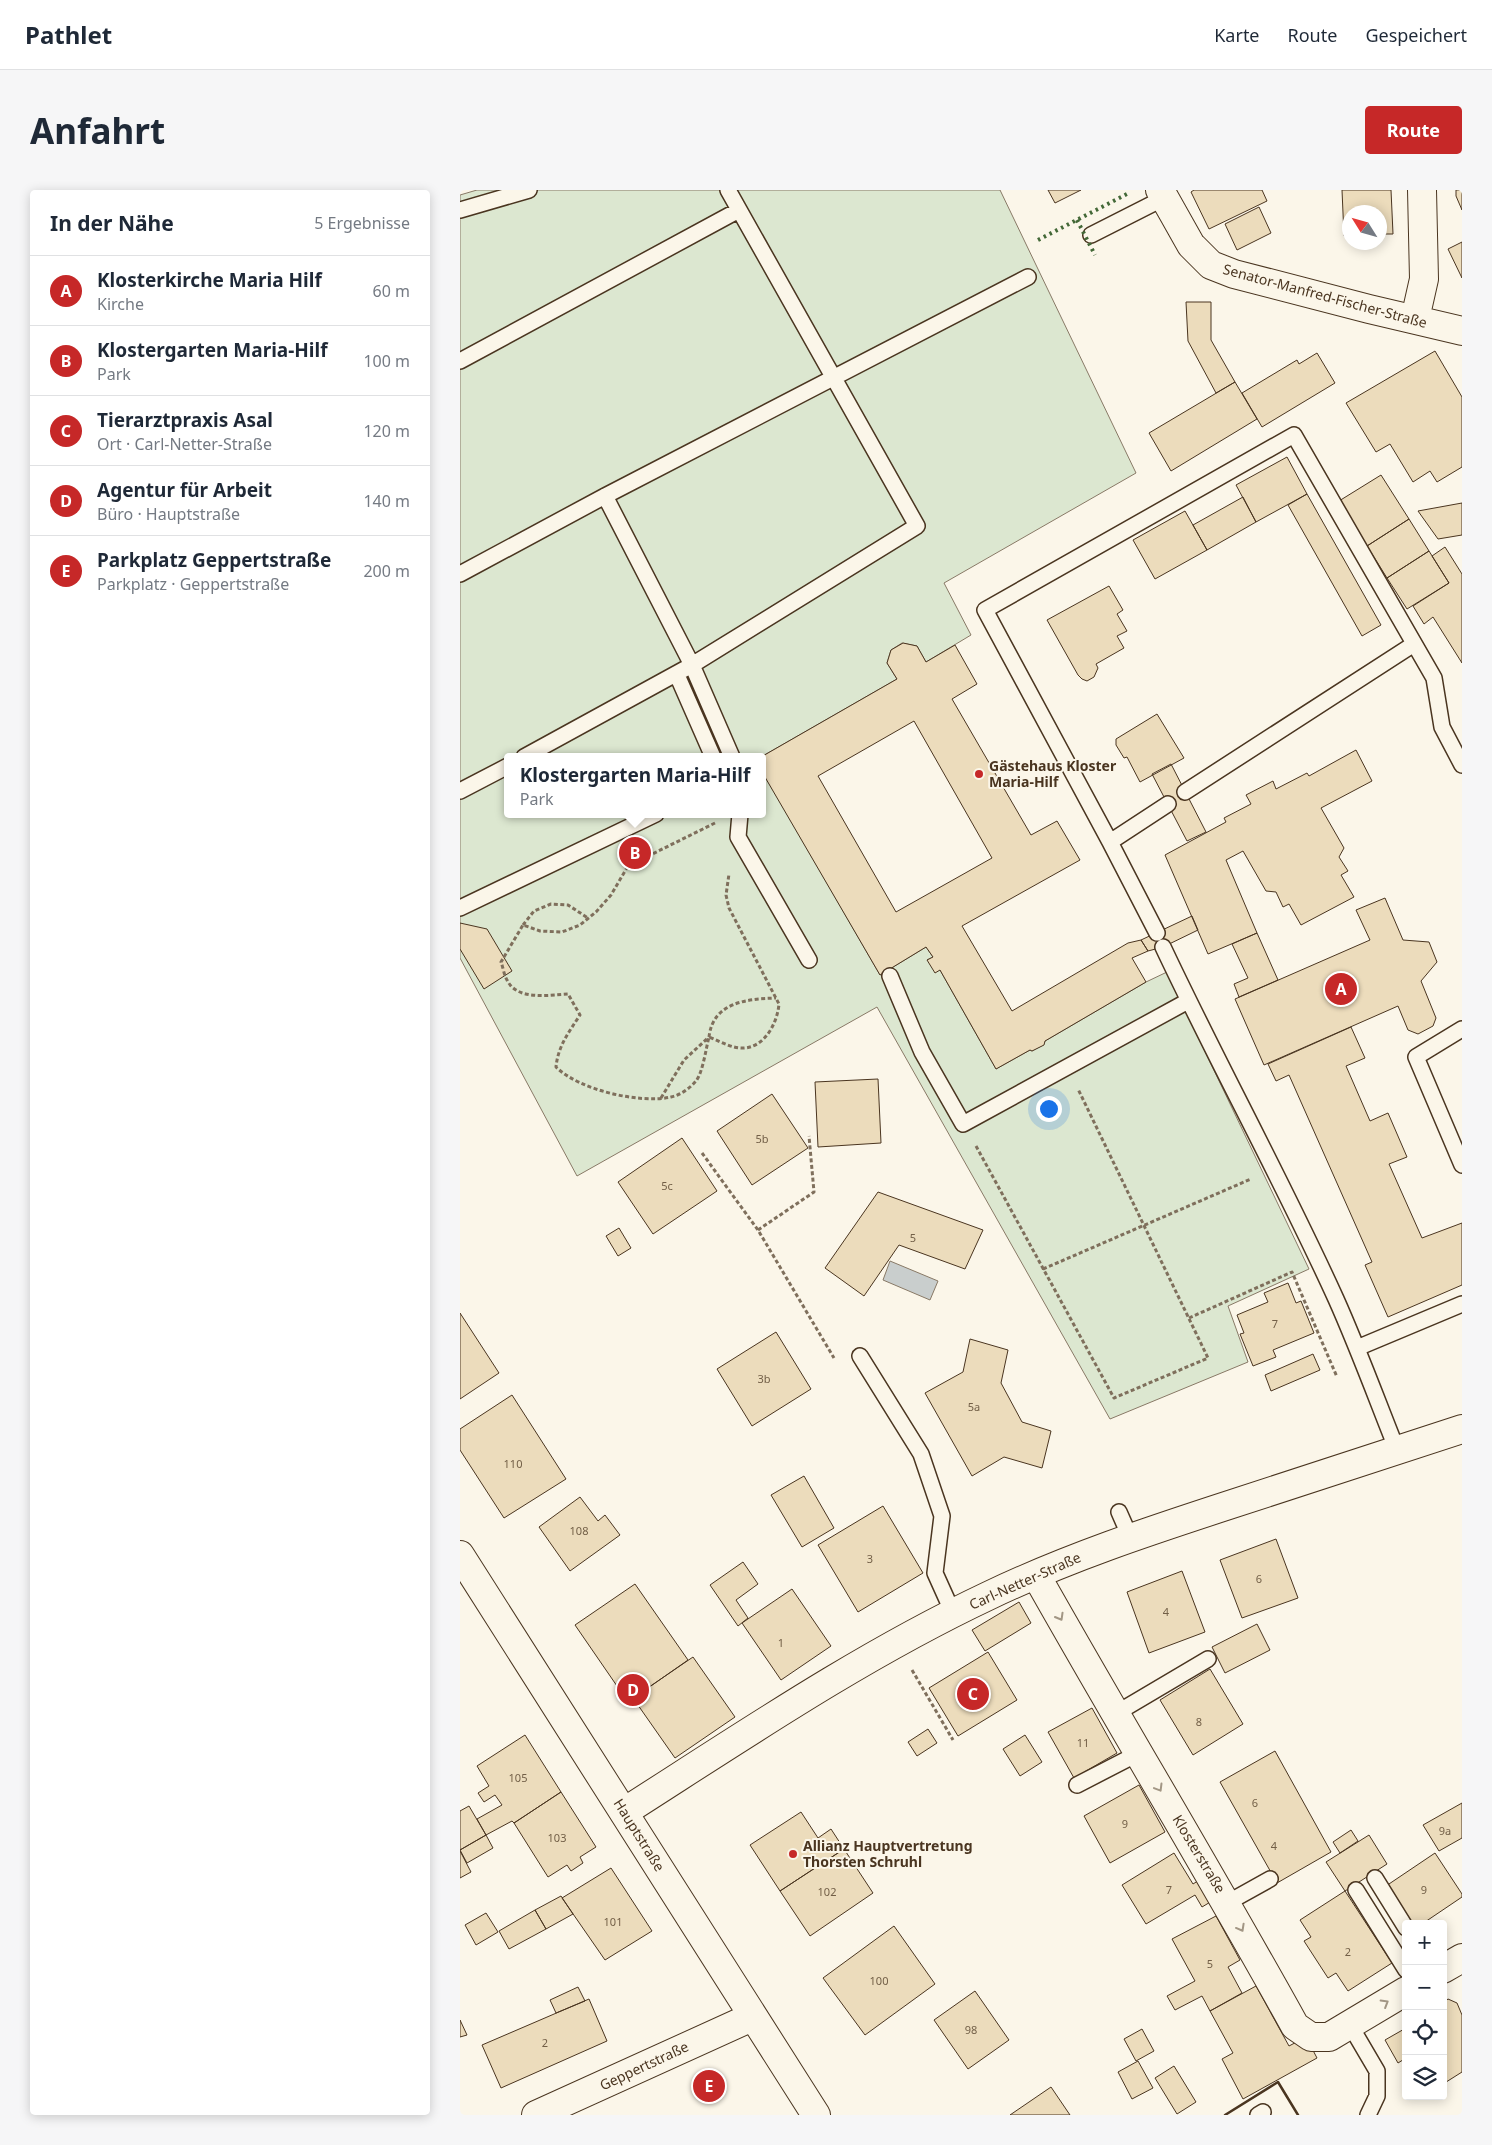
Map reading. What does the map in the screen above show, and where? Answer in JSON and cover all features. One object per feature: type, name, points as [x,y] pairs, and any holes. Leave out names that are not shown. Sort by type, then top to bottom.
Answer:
[{"type":"street","points":[[1415,319],[1424,279],[1422,190]]},
{"type":"street","name":"Senator-Manfred-Fischer-Straße","points":[[1162,194],[1191,244],[1211,265],[1234,274],[1462,331]]},
{"type":"street","name":"Carl-Netter-Straße","points":[[624,1812],[767,1721],[895,1644],[953,1612],[1036,1575],[1130,1537],[1462,1429]]},
{"type":"street","name":"Hauptstraße","points":[[460,1555],[816,2115]]},
{"type":"street","name":"Klosterstraße","points":[[1036,1575],[1115,1714],[1227,1903],[1295,2026],[1311,2037],[1329,2037],[1402,1993]]},
{"type":"street","points":[[1447,1967],[1462,1958]]},
{"type":"street","name":"Geppertstraße","points":[[536,2115],[752,2017]]},
{"type":"lane","points":[[460,210],[530,190]]},
{"type":"lane","points":[[531,753],[677,675],[917,526],[728,190]]},
{"type":"lane","name":"Senator-Manfred-Fischer-Straße","points":[[1091,235],[1162,194]]},
{"type":"lane","points":[[460,361],[740,210]]},
{"type":"lane","points":[[460,574],[605,496],[1028,277]]},
{"type":"lane","points":[[1157,933],[985,610],[1294,435],[1434,678],[1442,726],[1462,765]]},
{"type":"lane","points":[[605,496],[692,665],[730,753]]},
{"type":"lane","points":[[1185,792],[1414,644]]},
{"type":"lane","points":[[677,675],[711,753]]},
{"type":"lane","points":[[460,791],[504,768]]},
{"type":"lane","points":[[1110,842],[1168,804]]},
{"type":"lane","points":[[460,908],[648,818]]},
{"type":"lane","points":[[740,818],[738,837],[810,960]]},
{"type":"lane","points":[[1164,947],[1188,1001],[1275,1169],[1336,1299],[1397,1450]]},
{"type":"lane","points":[[890,976],[922,1052],[964,1124],[1188,1001]]},
{"type":"lane","points":[[1462,1029],[1416,1057],[1462,1165]]},
{"type":"lane","points":[[1357,1348],[1462,1304]]},
{"type":"lane","points":[[860,1356],[921,1454],[942,1516],[935,1573],[953,1612]]},
{"type":"lane","points":[[1119,1512],[1130,1537]]},
{"type":"lane","points":[[1115,1714],[1208,1659]]},
{"type":"lane","points":[[1077,1785],[1139,1753]]},
{"type":"lane","points":[[1375,1878],[1402,1922]]},
{"type":"lane","points":[[1227,1903],[1270,1879]]},
{"type":"lane","points":[[1356,1890],[1403,1965]]},
{"type":"lane","points":[[1350,2024],[1377,2071],[1377,2096],[1368,2115]]},
{"type":"path","points":[[523,924],[540,931],[562,932],[580,924],[596,912],[611,895],[628,866],[723,819]]},
{"type":"path","points":[[709,1037],[735,1048],[747,1048],[760,1043],[770,1032],[778,1016],[779,1004],[729,908],[726,895],[730,868],[738,837]]},
{"type":"path","points":[[588,918],[568,905],[551,904],[534,911],[523,924],[501,962],[507,981],[514,990],[525,994],[545,996],[568,994],[580,1015],[562,1043],[557,1055],[556,1067],[564,1075],[586,1086],[634,1098],[672,1098],[686,1091],[698,1079],[710,1026],[715,1017],[734,1004],[754,998],[776,998]]},
{"type":"path","points":[[661,1098],[684,1060],[709,1037]]},
{"type":"path","points":[[964,1124],[1114,1398],[1208,1358],[1068,1067]]},
{"type":"path","points":[[758,1230],[814,1192],[809,1136]]},
{"type":"path","points":[[702,1153],[758,1230],[837,1363]]},
{"type":"path","points":[[1043,1269],[1275,1169]]},
{"type":"path","points":[[1189,1318],[1292,1272],[1337,1377]]},
{"type":"path","points":[[895,1644],[923,1686],[953,1740]]},
{"type":"green space","points":[[477,190],[1000,190],[1136,473],[944,583],[971,635],[926,662],[917,646],[902,643],[891,650],[887,663],[897,679],[766,754],[504,753],[504,818],[766,818],[766,777],[880,975],[926,947],[933,957],[927,960],[940,970],[996,1069],[1043,1045],[1045,1041],[1146,982],[1167,972],[1309,1269],[1228,1306],[1248,1362],[1110,1419],[877,1007],[577,1176],[460,958],[460,195]]},
{"type":"shaded area","points":[[890,1261],[938,1281],[930,1300],[883,1280]]},
{"type":"building","points":[[1048,190],[1081,190],[1055,203]]},
{"type":"building","points":[[1194,190],[1262,190],[1267,201],[1209,229],[1191,192]]},
{"type":"building","points":[[1342,190],[1391,190],[1393,234],[1387,234],[1387,205],[1343,205]]},
{"type":"building","points":[[1456,190],[1462,190],[1462,210],[1456,196]]},
{"type":"building","points":[[1259,207],[1271,233],[1237,250],[1225,224]]},
{"type":"building","points":[[1462,242],[1462,278],[1448,249]]},
{"type":"building","points":[[1186,302],[1211,302],[1211,340],[1235,382],[1216,393],[1188,341]]},
{"type":"building","points":[[1435,351],[1462,397],[1462,467],[1437,482],[1430,471],[1413,482],[1390,444],[1376,452],[1346,403]]},
{"type":"building","points":[[1317,353],[1335,383],[1262,427],[1242,393],[1297,360],[1299,364]]},
{"type":"building","points":[[1235,382],[1257,419],[1171,471],[1149,433]]},
{"type":"building","points":[[1287,457],[1307,494],[1256,522],[1236,485]]},
{"type":"building","points":[[1381,475],[1409,519],[1367,546],[1339,501]]},
{"type":"building","points":[[1307,494],[1381,625],[1362,636],[1288,505]]},
{"type":"building","points":[[1243,497],[1256,522],[1207,550],[1193,525]]},
{"type":"building","points":[[1462,503],[1462,535],[1438,539],[1418,511]]},
{"type":"building","points":[[1185,511],[1207,550],[1155,579],[1133,540]]},
{"type":"building","points":[[1409,519],[1429,551],[1387,578],[1367,546]]},
{"type":"building","points":[[1445,547],[1462,574],[1462,663],[1433,617],[1424,624],[1413,606],[1449,583],[1432,556]]},
{"type":"building","points":[[1429,551],[1449,583],[1407,609],[1387,578]]},
{"type":"building","points":[[1109,586],[1123,610],[1117,614],[1127,631],[1117,636],[1124,648],[1096,664],[1098,668],[1094,677],[1087,681],[1078,675],[1047,620]]},
{"type":"building","points":[[903,643],[917,646],[926,662],[955,645],[977,684],[952,699],[1031,835],[1057,821],[1080,860],[962,926],[1012,1011],[1128,943],[1141,940],[1148,951],[1132,958],[1146,982],[1045,1041],[1044,1045],[1032,1051],[1030,1050],[996,1069],[940,970],[935,973],[927,960],[933,957],[926,947],[880,975],[766,779],[766,754],[897,679],[887,663],[891,650]],"holes":[[[914,721],[992,858],[896,912],[818,776]]]},
{"type":"building","points":[[1157,714],[1184,758],[1140,782],[1127,757],[1124,758],[1116,745],[1116,739]]},
{"type":"building","points":[[1356,750],[1372,781],[1321,808],[1344,848],[1339,857],[1348,871],[1341,875],[1354,897],[1301,925],[1289,904],[1283,907],[1276,892],[1266,891],[1243,851],[1226,860],[1257,933],[1208,954],[1165,855],[1226,822],[1224,818],[1251,804],[1246,795],[1273,781],[1276,789],[1307,773],[1309,776]]},
{"type":"building","points":[[1171,764],[1206,832],[1187,841],[1152,774]]},
{"type":"building","points":[[1385,898],[1403,940],[1429,942],[1437,962],[1421,981],[1436,1018],[1433,1026],[1418,1034],[1408,1030],[1398,1006],[1264,1065],[1235,999],[1370,940],[1356,910]]},
{"type":"building","points":[[1192,916],[1198,930],[1163,947],[1148,951],[1141,940]]},
{"type":"building","points":[[460,923],[487,929],[512,971],[484,989],[460,949]]},
{"type":"building","points":[[1257,933],[1278,980],[1239,997],[1234,984],[1248,978],[1232,944]]},
{"type":"building","points":[[1351,1027],[1365,1058],[1346,1066],[1370,1121],[1388,1113],[1407,1157],[1389,1164],[1422,1238],[1462,1223],[1462,1285],[1388,1317],[1365,1265],[1372,1262],[1289,1075],[1276,1081],[1268,1064]]},
{"type":"building","points":[[878,1079],[881,1143],[818,1147],[815,1082]]},
{"type":"building","points":[[772,1094],[808,1148],[752,1185],[717,1131]]},
{"type":"building","points":[[682,1138],[717,1191],[653,1234],[618,1182]]},
{"type":"building","points":[[878,1192],[983,1230],[965,1269],[899,1245],[864,1296],[825,1268]]},
{"type":"building","points":[[619,1228],[631,1248],[618,1256],[606,1236]]},
{"type":"building","points":[[1288,1283],[1296,1303],[1301,1301],[1314,1333],[1273,1350],[1276,1357],[1253,1366],[1240,1334],[1244,1333],[1237,1315],[1268,1302],[1264,1293]]},
{"type":"building","points":[[460,1313],[499,1373],[460,1399]]},
{"type":"building","points":[[776,1332],[811,1389],[752,1426],[717,1369]]},
{"type":"building","points":[[970,1339],[1008,1350],[1001,1383],[1022,1422],[1051,1431],[1042,1468],[1004,1457],[972,1476],[925,1393],[963,1372]]},
{"type":"building","points":[[1313,1354],[1320,1370],[1271,1391],[1265,1375]]},
{"type":"building","points":[[512,1395],[566,1479],[504,1518],[460,1450],[460,1429]]},
{"type":"building","points":[[804,1476],[834,1528],[802,1547],[771,1495]]},
{"type":"building","points":[[580,1497],[598,1521],[605,1515],[620,1535],[570,1571],[539,1527]]},
{"type":"building","points":[[883,1506],[923,1573],[858,1612],[818,1545]]},
{"type":"building","points":[[1276,1539],[1298,1598],[1242,1618],[1220,1560]]},
{"type":"building","points":[[743,1562],[758,1584],[736,1600],[748,1618],[738,1626],[710,1585]]},
{"type":"building","points":[[1182,1571],[1205,1632],[1149,1653],[1127,1592]]},
{"type":"building","points":[[635,1584],[688,1660],[628,1702],[575,1625]]},
{"type":"building","points":[[792,1589],[831,1646],[781,1680],[742,1623]]},
{"type":"building","points":[[1019,1602],[1031,1623],[985,1651],[972,1630]]},
{"type":"building","points":[[1257,1624],[1270,1650],[1225,1673],[1212,1647]]},
{"type":"building","points":[[988,1652],[1017,1700],[958,1736],[929,1688]]},
{"type":"building","points":[[693,1657],[735,1717],[675,1758],[633,1698]]},
{"type":"building","points":[[1210,1669],[1243,1724],[1193,1755],[1160,1700]]},
{"type":"building","points":[[1092,1708],[1117,1753],[1074,1778],[1048,1732]]},
{"type":"building","points":[[928,1729],[937,1743],[917,1756],[908,1742]]},
{"type":"building","points":[[525,1735],[561,1792],[514,1823],[512,1821],[486,1835],[477,1819],[502,1805],[495,1795],[484,1802],[478,1793],[489,1786],[477,1766]]},
{"type":"building","points":[[1025,1735],[1042,1762],[1020,1776],[1003,1749]]},
{"type":"building","points":[[1275,1751],[1331,1852],[1277,1883],[1220,1782]]},
{"type":"building","points":[[1139,1785],[1165,1832],[1110,1863],[1084,1816]]},
{"type":"building","points":[[561,1792],[596,1847],[580,1857],[583,1863],[571,1871],[567,1865],[548,1877],[514,1823]]},
{"type":"building","points":[[1462,1803],[1462,1838],[1439,1851],[1423,1825]]},
{"type":"building","points":[[469,1806],[486,1835],[460,1850],[460,1811]]},
{"type":"building","points":[[801,1812],[818,1838],[831,1829],[844,1849],[780,1891],[750,1845]]},
{"type":"building","points":[[1351,1830],[1358,1841],[1340,1853],[1333,1842]]},
{"type":"building","points":[[486,1835],[493,1848],[467,1863],[460,1850]]},
{"type":"building","points":[[1369,1835],[1387,1864],[1345,1891],[1326,1862]]},
{"type":"building","points":[[844,1849],[873,1893],[810,1936],[780,1891]]},
{"type":"building","points":[[460,1851],[471,1872],[460,1878]]},
{"type":"building","points":[[1174,1853],[1193,1884],[1204,1877],[1217,1898],[1202,1907],[1195,1895],[1146,1924],[1122,1885]]},
{"type":"building","points":[[1435,1853],[1462,1894],[1462,1897],[1428,1920],[1409,1920],[1386,1886]]},
{"type":"building","points":[[611,1868],[652,1931],[605,1960],[562,1898]]},
{"type":"building","points":[[1345,1891],[1392,1963],[1348,1991],[1336,1973],[1328,1978],[1304,1941],[1311,1937],[1300,1920]]},
{"type":"building","points":[[561,1896],[573,1914],[546,1929],[535,1910]]},
{"type":"building","points":[[535,1910],[546,1929],[509,1949],[499,1931]]},
{"type":"building","points":[[486,1913],[498,1932],[476,1945],[465,1925]]},
{"type":"building","points":[[1216,1916],[1240,1960],[1228,1967],[1242,1993],[1210,2011],[1202,1996],[1175,2010],[1167,1996],[1195,1981],[1172,1939]]},
{"type":"building","points":[[894,1926],[935,1984],[865,2035],[823,1978]]},
{"type":"building","points":[[1256,1986],[1289,2046],[1306,2037],[1317,2058],[1243,2099],[1222,2059],[1233,2053],[1210,2011]]},
{"type":"building","points":[[578,1987],[585,2001],[556,2013],[550,2000]]},
{"type":"building","points":[[975,1991],[1009,2040],[968,2069],[934,2020]]},
{"type":"building","points":[[589,1999],[607,2041],[501,2088],[482,2045]]},
{"type":"building","points":[[1447,2000],[1457,2003],[1462,2015],[1462,2072],[1447,2081],[1447,2010]]},
{"type":"building","points":[[460,2020],[467,2035],[460,2037]]},
{"type":"building","points":[[1142,2029],[1154,2051],[1136,2061],[1124,2039]]},
{"type":"building","points":[[1402,2030],[1402,2060],[1398,2063],[1385,2040]]},
{"type":"building","points":[[1138,2061],[1153,2088],[1132,2099],[1118,2072]]},
{"type":"building","points":[[1174,2066],[1196,2102],[1177,2114],[1155,2078]]},
{"type":"building","points":[[1051,2087],[1070,2115],[1010,2115]]},
{"type":"hedge","points":[[1038,240],[1127,194]]},
{"type":"hedge","points":[[1077,220],[1095,255]]},
{"type":"wall","points":[[1225,2115],[1278,2082],[1298,2115]]},
{"type":"place","name":"Gästehaus Kloster Maria-Hilf","points":[[979,774]]},
{"type":"place","name":"Klostergarten Maria-Hilf","points":[[635,853]]},
{"type":"place","name":"Klosterkirche Maria Hilf","points":[[1341,989]]},
{"type":"place","name":"Agentur für Arbeit","points":[[633,1690]]},
{"type":"place","name":"Tierarztpraxis Asal","points":[[973,1694]]},
{"type":"place","name":"Allianz Hauptvertretung Thorsten Schruhl","points":[[793,1854]]},
{"type":"place","name":"Parkplatz Geppertstraße","points":[[709,2086]]}]
